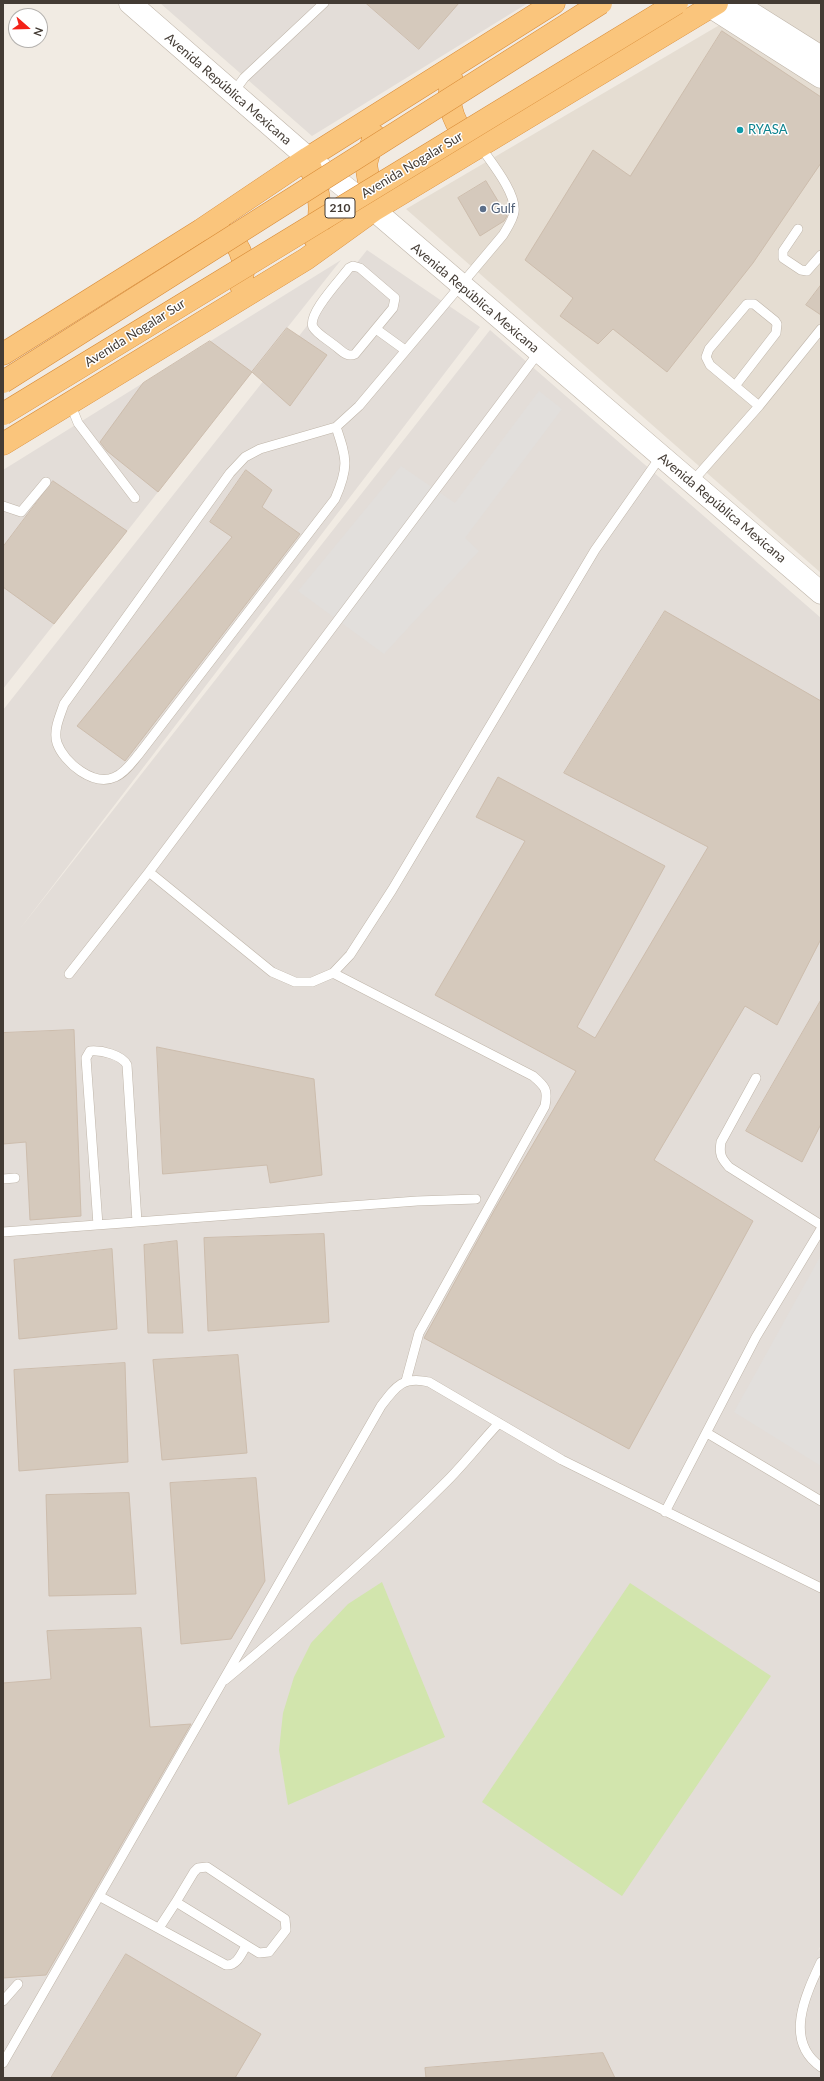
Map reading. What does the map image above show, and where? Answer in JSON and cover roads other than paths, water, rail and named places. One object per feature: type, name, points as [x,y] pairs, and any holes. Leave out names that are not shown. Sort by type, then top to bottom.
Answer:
[{"type":"highway","points":[[3,354],[201,230],[308,158],[458,62],[554,3]]},
{"type":"highway","name":"210","points":[[3,382],[601,3]]},
{"type":"highway","name":"Avenida Nogalar Sur","points":[[3,414],[677,3]]},
{"type":"highway","points":[[3,444],[233,302],[306,259],[374,210],[713,4]]},
{"type":"highway","points":[[458,62],[451,84],[449,100],[454,116],[463,133],[480,146]]},
{"type":"highway","points":[[374,210],[368,183],[366,164],[372,140],[387,108]]},
{"type":"highway","points":[[306,259],[317,229],[320,214],[316,181],[308,158]]},
{"type":"highway","points":[[201,230],[218,232],[227,237],[236,244],[241,253],[245,265],[244,274],[233,302]]},
{"type":"street","name":"Avenida República Mexicana","points":[[130,3],[308,158],[374,210],[821,593]]},
{"type":"street","points":[[735,3],[821,57]]},
{"type":"street","points":[[713,4],[821,77]]},
{"type":"lane","points":[[232,93],[244,78],[324,3]]},
{"type":"lane","points":[[336,427],[346,464],[344,479],[335,499],[144,748],[128,767],[115,777],[100,779],[90,776],[74,766],[64,755],[57,742],[57,723],[64,704],[230,473],[245,457],[260,449],[336,427],[359,406],[460,284],[504,235],[514,212],[514,201],[509,190],[480,146]]},
{"type":"lane","points":[[798,229],[783,250],[783,258],[801,270],[807,271],[821,255]]},
{"type":"lane","points":[[357,266],[395,298],[393,308],[376,329],[356,354],[352,355],[344,353],[312,326],[314,312],[349,268],[357,266]]},
{"type":"lane","points":[[735,386],[776,332],[777,324],[775,321],[754,304],[747,304],[706,353],[707,361],[710,365],[735,386],[759,406]]},
{"type":"lane","points":[[376,329],[405,350]]},
{"type":"lane","points":[[692,482],[759,406],[821,329]]},
{"type":"lane","points":[[69,974],[149,872],[539,352]]},
{"type":"lane","points":[[70,403],[78,423],[135,498]]},
{"type":"lane","points":[[149,872],[272,972],[295,982],[312,982],[333,973],[350,955],[392,890],[595,550],[661,456]]},
{"type":"lane","points":[[3,506],[21,512],[46,482]]},
{"type":"lane","points":[[333,973],[534,1076],[543,1084],[548,1094],[545,1106],[419,1333],[406,1381]]},
{"type":"lane","points":[[98,1225],[86,1058],[90,1051],[96,1050],[120,1057],[127,1065],[137,1222]]},
{"type":"lane","points":[[756,1078],[721,1142],[719,1152],[722,1159],[729,1167],[821,1226]]},
{"type":"lane","points":[[3,1179],[15,1178]]},
{"type":"lane","points":[[3,1232],[417,1201],[476,1199]]},
{"type":"lane","points":[[665,1512],[756,1337],[821,1229]]},
{"type":"lane","points":[[3,2063],[381,1406],[394,1389],[406,1381],[417,1379],[429,1382],[562,1460],[821,1588]]},
{"type":"lane","points":[[221,1684],[315,1605],[395,1532],[448,1480],[499,1423]]},
{"type":"lane","points":[[707,1432],[821,1501]]},
{"type":"lane","points":[[159,1928],[194,1872],[198,1868],[207,1867],[285,1919],[286,1930],[269,1952],[259,1953],[176,1902]]},
{"type":"lane","points":[[99,1896],[226,1965],[233,1964],[246,1946]]},
{"type":"lane","points":[[821,1962],[808,1989],[800,2013],[800,2036],[807,2054],[821,2067]]},
{"type":"lane","points":[[3,2000],[18,1984]]},
{"type":"place","name":"RYASA","points":[[740,130]]},
{"type":"place","name":"Gulf","points":[[483,209]]}]
